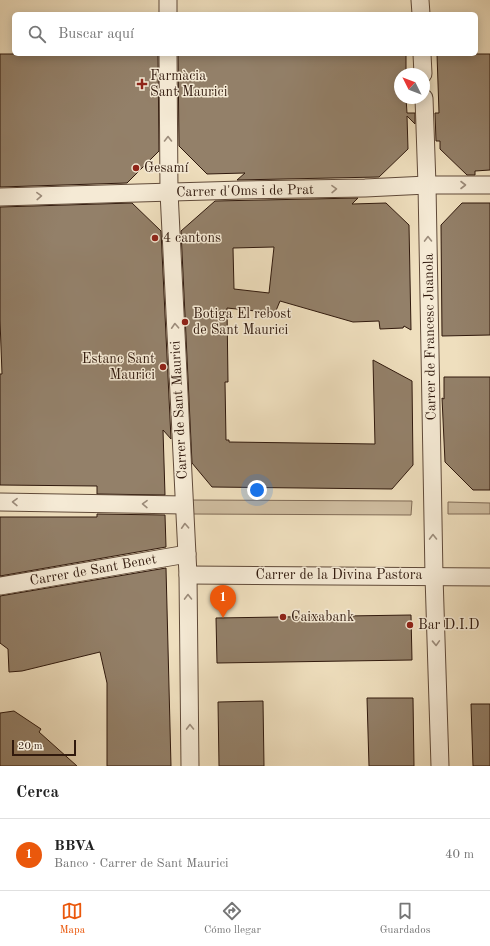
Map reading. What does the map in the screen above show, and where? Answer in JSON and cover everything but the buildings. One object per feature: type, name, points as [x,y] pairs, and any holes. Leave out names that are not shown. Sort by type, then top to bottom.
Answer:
[{"type":"street","points":[[168,0],[168,12]]},
{"type":"street","points":[[420,0],[421,12]]},
{"type":"street","name":"Carrer de Sant Maurici","points":[[168,56],[169,192],[188,575],[190,766]]},
{"type":"street","points":[[422,56],[423,68]]},
{"type":"street","name":"Carrer de Francesc Juanola","points":[[424,104],[434,576],[440,766]]},
{"type":"street","name":"Carrer d'Oms i de Prat","points":[[0,197],[365,188],[427,185],[490,185]]},
{"type":"street","points":[[0,502],[184,505]]},
{"type":"street","name":"Carrer de Sant Benet","points":[[0,586],[187,554]]},
{"type":"street","name":"Carrer de la Divina Pastora","points":[[188,575],[490,577]]},
{"type":"shaded area","points":[[191,500],[412,501],[411,515],[191,514]]},
{"type":"shaded area","points":[[448,502],[490,503],[490,514],[448,514]]},
{"type":"place","name":"Farmàcia Sant Maurici","points":[[142,84]]},
{"type":"place","name":"Gesamí","points":[[136,168]]},
{"type":"place","name":"4 cantons","points":[[155,238]]},
{"type":"place","name":"Botiga El rebost de Sant Maurici","points":[[185,322]]},
{"type":"place","name":"Estanc Sant Maurici","points":[[163,367]]},
{"type":"place","name":"Caixabank","points":[[283,617]]},
{"type":"place","name":"BBVA","points":[[223,618]]},
{"type":"place","name":"Bar D.I.D","points":[[410,625]]}]
